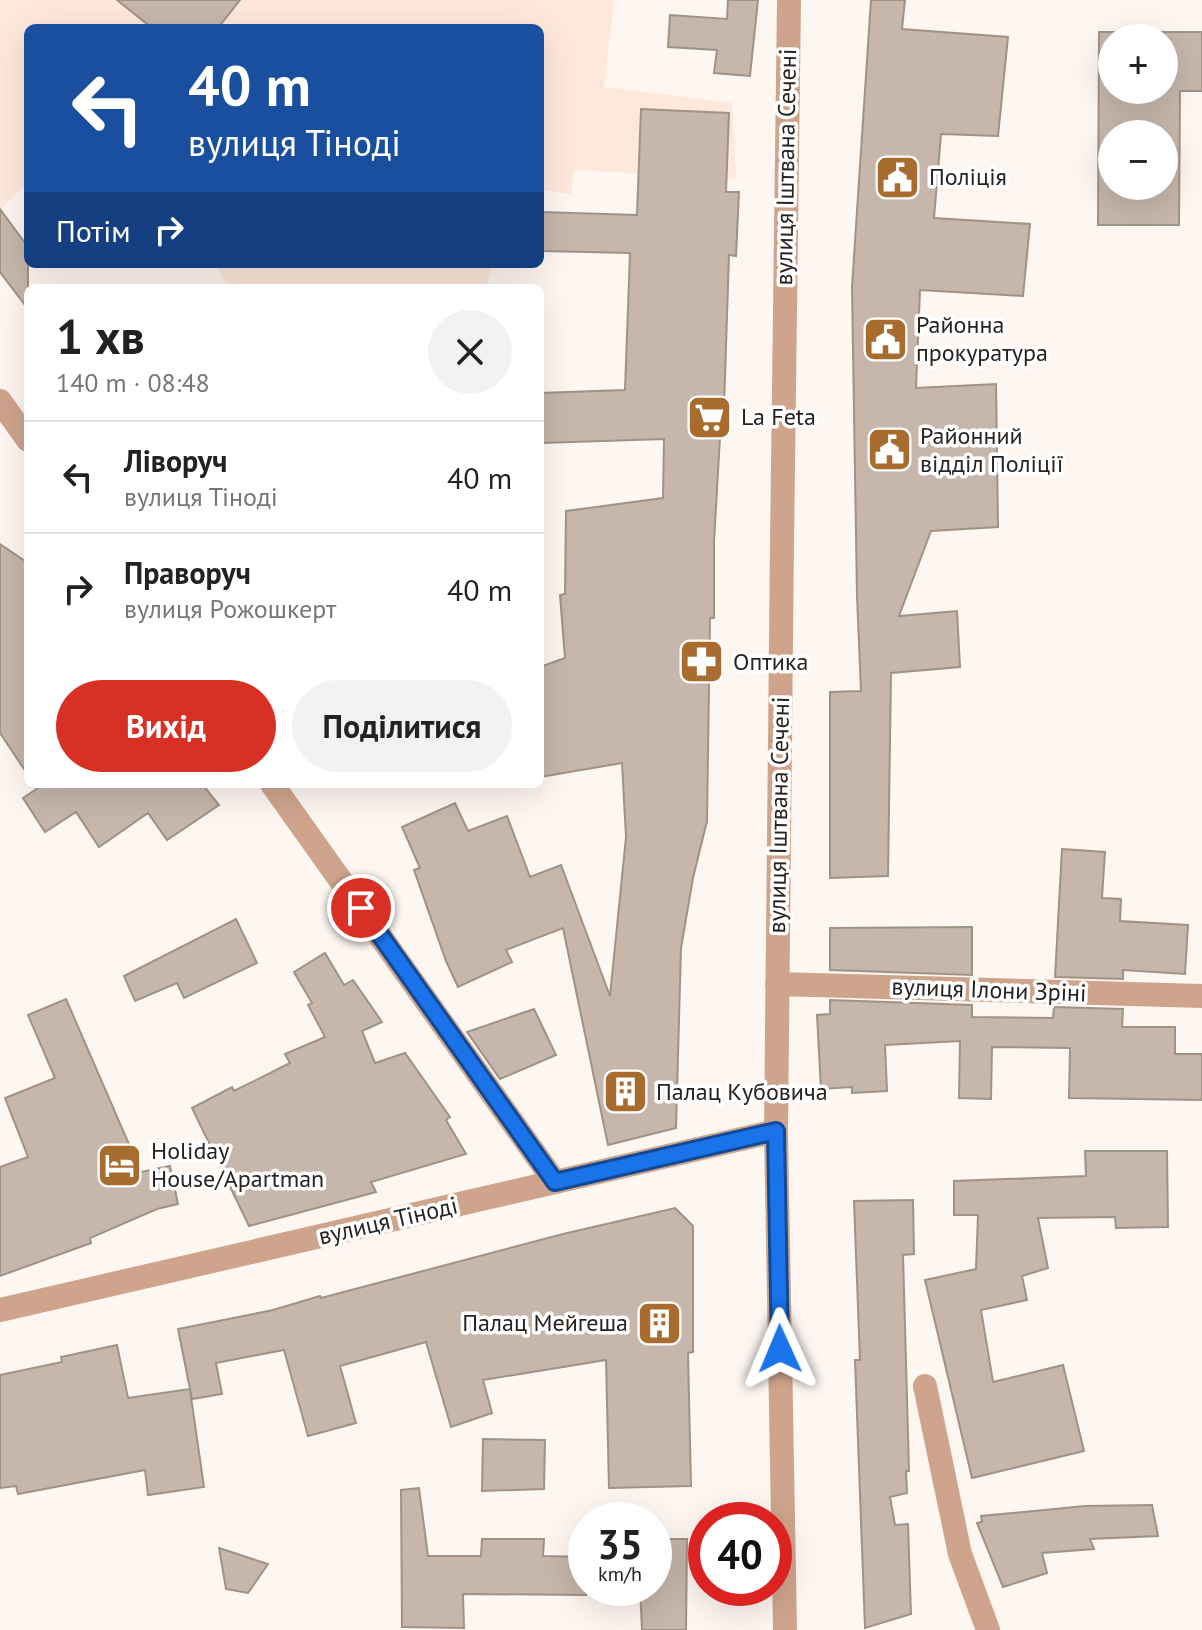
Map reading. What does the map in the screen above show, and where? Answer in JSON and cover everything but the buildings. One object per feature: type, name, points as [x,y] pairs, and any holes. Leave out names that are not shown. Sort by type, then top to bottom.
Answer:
[{"type":"street","name":"вулиця Іштвана Сечені","points":[[785,1630],[776,1131],[789,0]]},
{"type":"street","points":[[0,401],[24,434]]},
{"type":"street","points":[[275,788],[555,1182]]},
{"type":"street","name":"вулиця Ілони Зріні","points":[[777,984],[1202,996]]},
{"type":"street","name":"вулиця Тіноді","points":[[0,1310],[776,1131]]},
{"type":"street","points":[[925,1386],[960,1554],[988,1630]]},
{"type":"shaded area","points":[[0,0],[614,0],[604,87],[732,103],[736,179],[574,170],[571,194],[544,190],[544,24],[24,24],[24,186],[0,210]]},
{"type":"shaded area","points":[[216,268],[491,268],[488,284],[226,284]]},
{"type":"place","name":"Поліція","points":[[898,177]]},
{"type":"place","name":"Районна прокуратура","points":[[885,339]]},
{"type":"place","name":"La Feta","points":[[710,417]]},
{"type":"place","name":"Районний відділ Поліції","points":[[889,450]]},
{"type":"place","name":"Оптика","points":[[702,662]]},
{"type":"place","name":"Палац Кубовича","points":[[625,1092]]},
{"type":"place","name":"Holiday House/Apartman","points":[[120,1165]]},
{"type":"place","name":"Палац Мейгеша","points":[[659,1323]]},
{"type":"route","points":[[361,908],[555,1182],[776,1131],[780,1349]]}]
